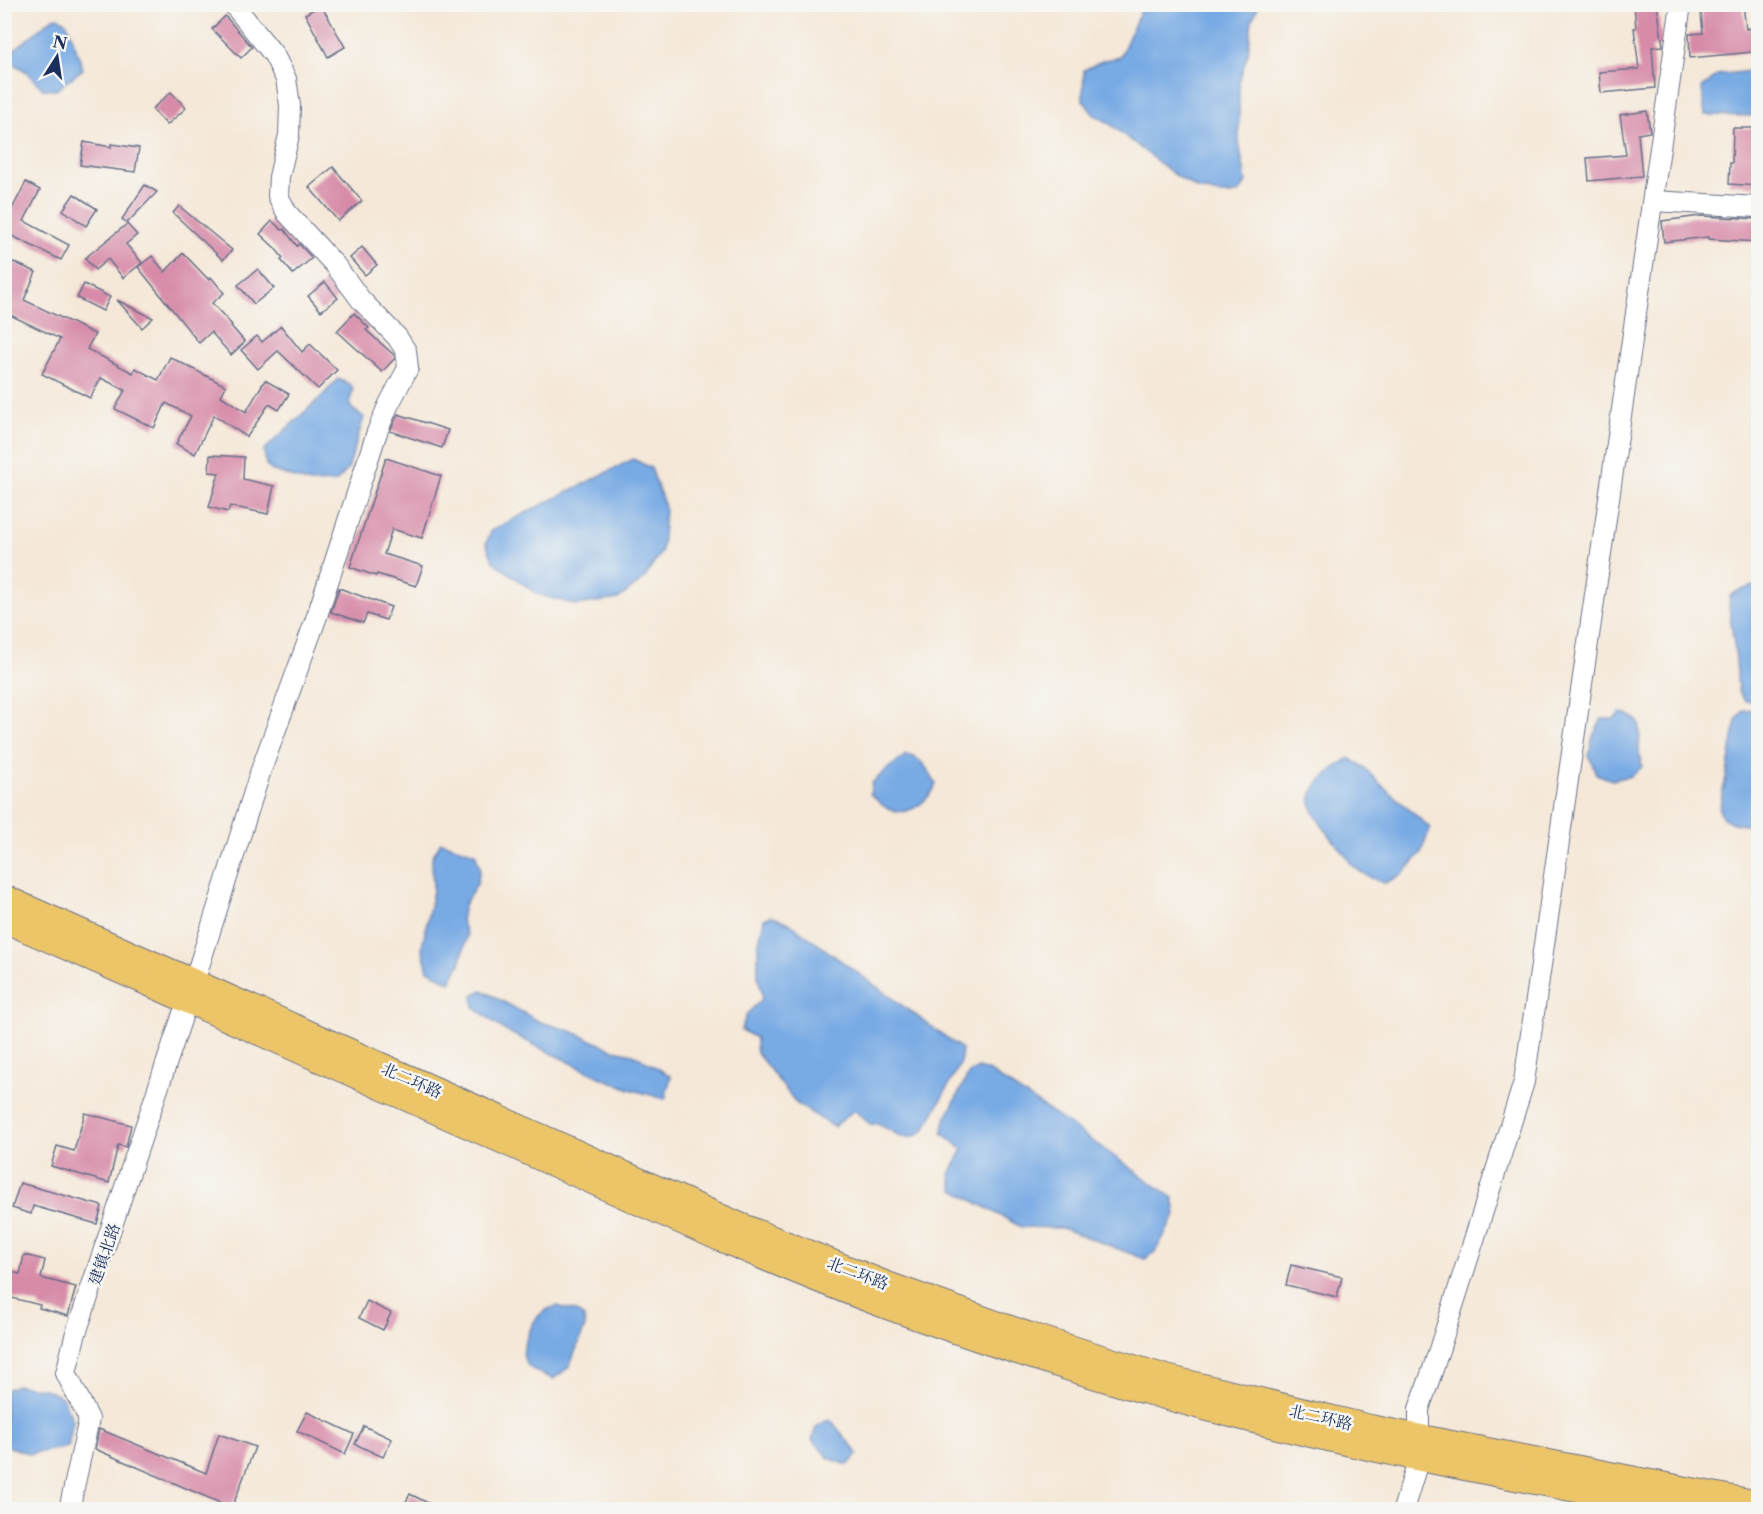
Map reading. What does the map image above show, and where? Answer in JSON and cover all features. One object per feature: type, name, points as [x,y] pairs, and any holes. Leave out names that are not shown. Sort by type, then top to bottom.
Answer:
[{"type":"main road","name":"北二环路","points":[[4,898],[191,991],[734,1244],[882,1304],[1023,1353],[1262,1422],[1758,1504]]},
{"type":"main road","name":"北二环路","points":[[4,919],[191,991]]},
{"type":"main road","name":"北二环路","points":[[1418,1448],[1684,1509]]},
{"type":"street","name":"建镇北路","points":[[69,1509],[89,1419],[66,1373],[75,1336],[153,1108],[260,774],[317,616],[377,432],[408,368],[406,351],[397,337],[361,300],[336,265],[287,213],[278,196],[279,177],[289,135],[290,105],[286,79],[274,55],[233,4]]},
{"type":"street","points":[[1403,1509],[1418,1448],[1419,1409],[1524,1082],[1681,4]]},
{"type":"street","points":[[1653,201],[1758,207]]},
{"type":"water","points":[[1143,5],[1259,5],[1252,20],[1248,53],[1239,81],[1239,142],[1246,182],[1240,192],[1231,195],[1196,188],[1172,173],[1110,124],[1093,114],[1083,100],[1084,70],[1104,60],[1120,57]]},
{"type":"water","points":[[58,17],[67,23],[83,69],[56,90],[43,89],[27,72],[18,66],[7,64],[5,59],[53,18]]},
{"type":"water","points":[[1758,70],[1758,116],[1705,115],[1702,88],[1717,75]]},
{"type":"water","points":[[338,379],[351,385],[353,390],[349,404],[353,410],[364,417],[348,469],[336,482],[310,483],[271,470],[266,465],[264,450]]},
{"type":"water","points":[[633,459],[651,468],[665,507],[662,551],[644,579],[618,599],[577,605],[537,594],[493,561],[486,543],[492,530]]},
{"type":"water","points":[[1758,585],[1758,702],[1745,701],[1738,690],[1729,607],[1730,596]]},
{"type":"water","points":[[1744,710],[1758,710],[1758,827],[1733,823],[1723,818],[1719,810],[1736,720]]},
{"type":"water","points":[[1621,713],[1634,718],[1639,724],[1642,767],[1631,776],[1612,780],[1596,774],[1589,755],[1593,736],[1602,719],[1613,719]]},
{"type":"water","points":[[906,755],[921,762],[936,784],[923,802],[910,810],[896,811],[884,806],[870,794],[872,783]]},
{"type":"water","points":[[1349,758],[1365,768],[1430,828],[1421,853],[1403,874],[1385,883],[1367,876],[1352,865],[1318,819],[1311,804],[1313,792],[1320,781]]},
{"type":"water","points":[[441,842],[475,853],[480,868],[477,884],[464,905],[461,920],[467,936],[460,964],[450,982],[428,970],[422,948],[433,890],[432,857]]},
{"type":"water","points":[[771,916],[789,923],[962,1049],[960,1064],[925,1129],[918,1134],[912,1137],[901,1136],[878,1123],[871,1125],[854,1110],[834,1127],[797,1104],[756,1052],[756,1038],[741,1030],[747,1014],[763,996],[758,977],[758,946],[764,919]]},
{"type":"water","points":[[482,990],[540,1022],[571,1031],[614,1050],[633,1054],[671,1076],[665,1099],[600,1077],[504,1030],[474,1007],[473,995]]},
{"type":"water","points":[[978,1068],[990,1072],[1057,1116],[1173,1198],[1176,1214],[1155,1252],[1145,1259],[1062,1228],[1021,1227],[954,1190],[950,1174],[963,1149],[942,1133],[945,1120],[969,1073]]},
{"type":"water","points":[[557,1306],[575,1311],[584,1317],[585,1327],[569,1367],[553,1379],[531,1369],[525,1362],[523,1354],[527,1337],[535,1321],[544,1312]]},
{"type":"water","points":[[17,1385],[45,1389],[62,1397],[73,1421],[68,1447],[29,1454],[5,1445],[5,1390]]},
{"type":"water","points":[[830,1419],[858,1454],[848,1465],[829,1458],[812,1440],[816,1427]]},
{"type":"building","points":[[1634,4],[1657,4],[1663,46],[1652,47],[1655,88],[1601,93],[1599,72],[1639,69],[1634,28],[1636,28]]},
{"type":"building","points":[[1700,4],[1743,4],[1746,29],[1751,28],[1753,52],[1690,58],[1689,34],[1703,33]]},
{"type":"building","points":[[321,5],[345,47],[328,57],[305,14]]},
{"type":"building","points":[[225,16],[252,47],[241,58],[212,29]]},
{"type":"building","points":[[171,92],[186,108],[167,125],[152,109]]},
{"type":"building","points":[[1647,111],[1650,132],[1638,134],[1642,176],[1589,181],[1587,158],[1626,155],[1620,115]]},
{"type":"building","points":[[1733,128],[1758,128],[1758,186],[1729,184]]},
{"type":"building","points":[[84,142],[111,147],[111,144],[139,148],[135,172],[80,165]]},
{"type":"building","points":[[333,167],[362,201],[338,221],[309,187]]},
{"type":"building","points":[[26,182],[40,190],[24,221],[69,245],[61,260],[4,232],[4,221]]},
{"type":"building","points":[[145,185],[157,192],[127,223],[122,219]]},
{"type":"building","points":[[74,194],[97,209],[86,226],[63,210]]},
{"type":"building","points":[[179,206],[232,250],[223,260],[173,213]]},
{"type":"building","points":[[1701,216],[1758,219],[1758,242],[1708,239],[1708,237],[1664,242],[1662,221]]},
{"type":"building","points":[[272,221],[282,230],[284,229],[297,246],[299,244],[312,258],[293,274],[281,260],[283,258],[275,248],[260,234]]},
{"type":"building","points":[[127,224],[137,235],[126,244],[142,263],[123,278],[108,259],[95,270],[85,258]]},
{"type":"building","points":[[362,247],[377,265],[365,275],[350,258]]},
{"type":"building","points":[[183,253],[209,280],[211,277],[224,293],[212,303],[245,342],[231,355],[211,332],[199,343],[138,267],[152,256],[165,272]]},
{"type":"building","points":[[4,258],[36,272],[24,300],[95,334],[87,349],[133,373],[135,368],[158,380],[170,357],[226,386],[221,396],[246,412],[265,380],[289,394],[279,410],[269,404],[247,437],[214,415],[195,454],[176,444],[191,416],[166,403],[154,428],[115,409],[125,390],[101,378],[90,398],[42,374],[60,339],[4,312]]},
{"type":"building","points":[[258,269],[274,288],[254,304],[238,285]]},
{"type":"building","points":[[325,282],[338,298],[321,311],[308,296]]},
{"type":"building","points":[[84,284],[110,297],[103,311],[77,298]]},
{"type":"building","points":[[117,300],[153,318],[142,328]]},
{"type":"building","points":[[354,313],[369,328],[366,330],[394,355],[395,358],[382,372],[337,331]]},
{"type":"building","points":[[281,326],[302,352],[310,344],[337,370],[318,389],[278,351],[258,369],[241,350],[257,336],[262,342]]},
{"type":"building","points":[[398,414],[448,430],[442,448],[390,431]]},
{"type":"building","points":[[210,455],[244,457],[243,479],[274,486],[268,514],[230,506],[228,512],[209,507],[219,473],[209,472]]},
{"type":"building","points":[[386,458],[441,476],[422,538],[392,529],[384,554],[423,566],[416,586],[350,567]]},
{"type":"building","points":[[339,588],[391,607],[386,620],[367,614],[363,623],[331,612]]},
{"type":"building","points":[[85,1113],[131,1125],[126,1147],[118,1145],[109,1183],[51,1166],[57,1146],[74,1151]]},
{"type":"building","points":[[20,1183],[102,1206],[97,1224],[33,1206],[31,1214],[12,1208]]},
{"type":"building","points":[[24,1255],[45,1260],[41,1278],[76,1287],[68,1316],[39,1308],[40,1305],[4,1296],[4,1270],[20,1274]]},
{"type":"building","points":[[1291,1265],[1342,1277],[1337,1297],[1286,1285]]},
{"type":"building","points":[[367,1301],[391,1313],[383,1330],[359,1318]]},
{"type":"building","points":[[307,1412],[354,1434],[345,1454],[297,1431]]},
{"type":"building","points":[[364,1426],[392,1439],[383,1457],[355,1444]]},
{"type":"building","points":[[99,1429],[206,1473],[219,1434],[255,1447],[232,1508],[95,1449]]},
{"type":"building","points":[[410,1494],[440,1509],[402,1509]]}]
